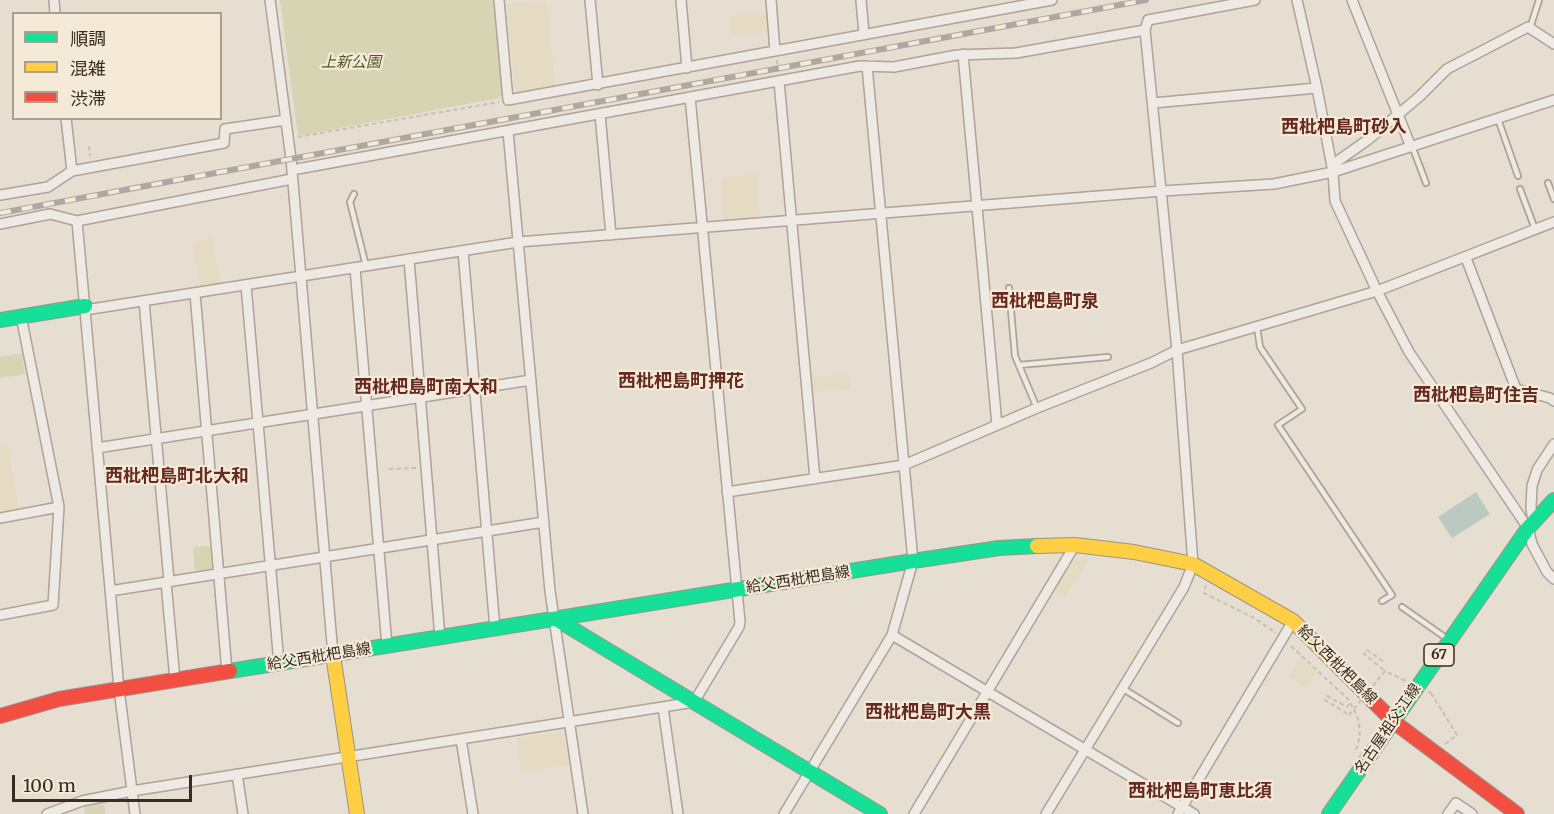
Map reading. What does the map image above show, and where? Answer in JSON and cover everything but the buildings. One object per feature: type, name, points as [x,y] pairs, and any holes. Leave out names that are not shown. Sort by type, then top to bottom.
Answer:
[{"type":"main road","points":[[0,320],[85,308]]},
{"type":"main road","name":"名古屋祖父江線","points":[[1329,814],[1531,526],[1552,506]]},
{"type":"main road","name":"給父西枇杷島線","points":[[0,716],[59,699],[913,561],[999,548],[1075,545],[1134,552],[1193,564],[1293,621],[1394,722],[1517,814]]},
{"type":"main road","points":[[556,619],[880,814]]},
{"type":"main road","points":[[333,655],[357,814]]},
{"type":"street","points":[[270,0],[292,174],[333,655]]},
{"type":"street","points":[[499,0],[508,100],[1052,0]]},
{"type":"street","points":[[590,0],[598,85]]},
{"type":"street","points":[[681,0],[687,68]]},
{"type":"street","points":[[771,0],[776,51]]},
{"type":"street","points":[[861,0],[864,34]]},
{"type":"street","points":[[1046,814],[1184,586],[1193,564],[1177,350],[1145,30],[1148,21],[1255,0]]},
{"type":"street","points":[[1297,0],[1317,88],[1332,168],[1335,201],[1377,291],[1409,352],[1531,526]]},
{"type":"street","points":[[1352,0],[1412,147]]},
{"type":"street","points":[[1332,168],[1399,114],[1447,69],[1528,27],[1554,44]]},
{"type":"street","points":[[0,224],[50,214],[77,221],[292,174],[508,131],[867,66],[894,67],[963,54],[1016,53],[1145,30]]},
{"type":"street","points":[[963,54],[997,425]]},
{"type":"street","points":[[783,814],[892,634],[913,561],[867,66]]},
{"type":"street","points":[[779,81],[814,479]]},
{"type":"street","points":[[1153,103],[1317,88]]},
{"type":"street","points":[[47,814],[82,801],[132,791],[694,702],[740,627],[690,97]]},
{"type":"street","points":[[85,308],[144,301],[519,242],[1274,184],[1412,147],[1554,100]]},
{"type":"street","points":[[600,114],[611,235]]},
{"type":"street","points":[[66,120],[72,171]]},
{"type":"street","points":[[0,195],[48,187],[72,171],[224,143],[225,129],[286,120]]},
{"type":"street","points":[[508,131],[550,591],[556,619],[583,814]]},
{"type":"street","points":[[77,221],[119,689],[135,814]]},
{"type":"street","points":[[727,492],[904,465],[1037,408],[1151,363],[1177,350],[1377,291],[1554,222]]},
{"type":"street","points":[[463,251],[495,629]]},
{"type":"street","points":[[1466,258],[1516,389],[1554,401]]},
{"type":"street","points":[[409,259],[440,638]]},
{"type":"street","points":[[360,267],[367,405],[387,646]]},
{"type":"street","points":[[246,285],[279,664]]},
{"type":"street","points":[[195,293],[227,672]]},
{"type":"street","points":[[144,301],[175,680]]},
{"type":"street","points":[[0,615],[53,605],[59,507],[21,316]]},
{"type":"street","points":[[97,448],[531,380]]},
{"type":"street","points":[[1554,444],[1537,470],[1532,486],[1531,508],[1535,549],[1547,572],[1554,579]]},
{"type":"street","points":[[0,518],[59,507]]},
{"type":"street","points":[[110,591],[544,522]]},
{"type":"street","points":[[914,814],[1075,545]]},
{"type":"street","points":[[1180,810],[1293,621]]},
{"type":"street","points":[[892,634],[1086,749],[1180,810],[1194,814]]},
{"type":"street","points":[[663,707],[678,814]]},
{"type":"street","points":[[461,739],[473,814]]},
{"type":"street","points":[[237,774],[243,814]]},
{"type":"street","points":[[1448,814],[1456,803],[1472,814]]},
{"type":"lane","points":[[1530,28],[1539,0]]},
{"type":"lane","points":[[1498,119],[1518,176]]},
{"type":"lane","points":[[1412,147],[1426,183]]},
{"type":"lane","points":[[1548,183],[1554,199]]},
{"type":"lane","points":[[1520,189],[1535,230]]},
{"type":"lane","points":[[354,195],[350,202],[360,267]]},
{"type":"lane","points":[[1009,288],[1015,356],[1037,408]]},
{"type":"lane","points":[[1257,327],[1260,347],[1302,410],[1278,425],[1392,595],[1382,601]]},
{"type":"lane","points":[[1019,365],[1108,357]]},
{"type":"lane","points":[[1402,607],[1449,640]]},
{"type":"lane","points":[[1122,688],[1178,723]]},
{"type":"path","points":[[776,51],[779,81]]},
{"type":"path","points":[[288,139],[508,100]]},
{"type":"path","points":[[389,469],[426,467]]},
{"type":"path","points":[[1210,574],[1204,593],[1254,618],[1275,632],[1286,644],[1294,647],[1350,702],[1357,715],[1360,737],[1352,757]]},
{"type":"path","points":[[1383,661],[1367,650],[1364,654],[1385,671],[1431,693],[1444,715],[1448,717],[1457,735],[1444,746]]},
{"type":"path","points":[[1350,702],[1347,707],[1327,696],[1325,700],[1349,714],[1385,671]]},
{"type":"shaded area","points":[[547,1],[555,86],[519,92],[515,89],[506,4]]},
{"type":"shaded area","points":[[767,13],[768,32],[732,35],[730,16]]},
{"type":"shaded area","points":[[757,175],[760,217],[723,219],[721,177]]},
{"type":"shaded area","points":[[212,238],[221,284],[201,288],[192,242]]},
{"type":"shaded area","points":[[849,374],[850,389],[811,393],[809,377]]},
{"type":"shaded area","points":[[7,443],[19,510],[0,514],[0,444]]},
{"type":"shaded area","points":[[1476,492],[1490,514],[1452,538],[1438,517]]},
{"type":"shaded area","points":[[1078,558],[1088,559],[1065,598],[1054,592],[1071,562]]},
{"type":"shaded area","points":[[1300,657],[1316,671],[1306,688],[1288,677]]},
{"type":"shaded area","points":[[560,732],[564,735],[569,765],[521,772],[516,738]]},
{"type":"green space","name":"上新公園","points":[[280,0],[493,0],[502,95],[499,98],[298,136]]},
{"type":"green space","points":[[22,353],[25,374],[0,378],[0,357]]},
{"type":"green space","points":[[212,546],[214,564],[211,569],[195,571],[193,547]]},
{"type":"green space","points":[[104,804],[106,814],[85,814],[84,807]]},
{"type":"railway","points":[[0,213],[1146,0]]},
{"type":"traffic: fast","points":[[0,320],[85,306]]},
{"type":"traffic: fast","points":[[1329,814],[1528,528],[1554,500]]},
{"type":"traffic: fast","points":[[230,671],[913,561],[999,548],[1037,546]]},
{"type":"traffic: fast","points":[[556,619],[880,814]]},
{"type":"traffic: slow","points":[[1037,546],[1075,545],[1134,552],[1193,564],[1293,621],[1368,696]]},
{"type":"traffic: slow","points":[[333,655],[357,814]]},
{"type":"traffic: jam","points":[[0,716],[59,699],[230,671]]},
{"type":"traffic: jam","points":[[1368,696],[1394,722],[1517,814]]},
{"type":"district","name":"西枇杷島町砂入","points":[[1344,128]]},
{"type":"district","name":"西枇杷島町泉","points":[[1045,302]]},
{"type":"district","name":"西枇杷島町押花","points":[[681,382]]},
{"type":"district","name":"西枇杷島町南大和","points":[[426,388]]},
{"type":"district","name":"西枇杷島町住吉","points":[[1476,396]]},
{"type":"district","name":"西枇杷島町北大和","points":[[177,477]]},
{"type":"district","name":"西枇杷島町大黒","points":[[928,713]]},
{"type":"district","name":"西枇杷島町恵比須","points":[[1200,792]]}]
